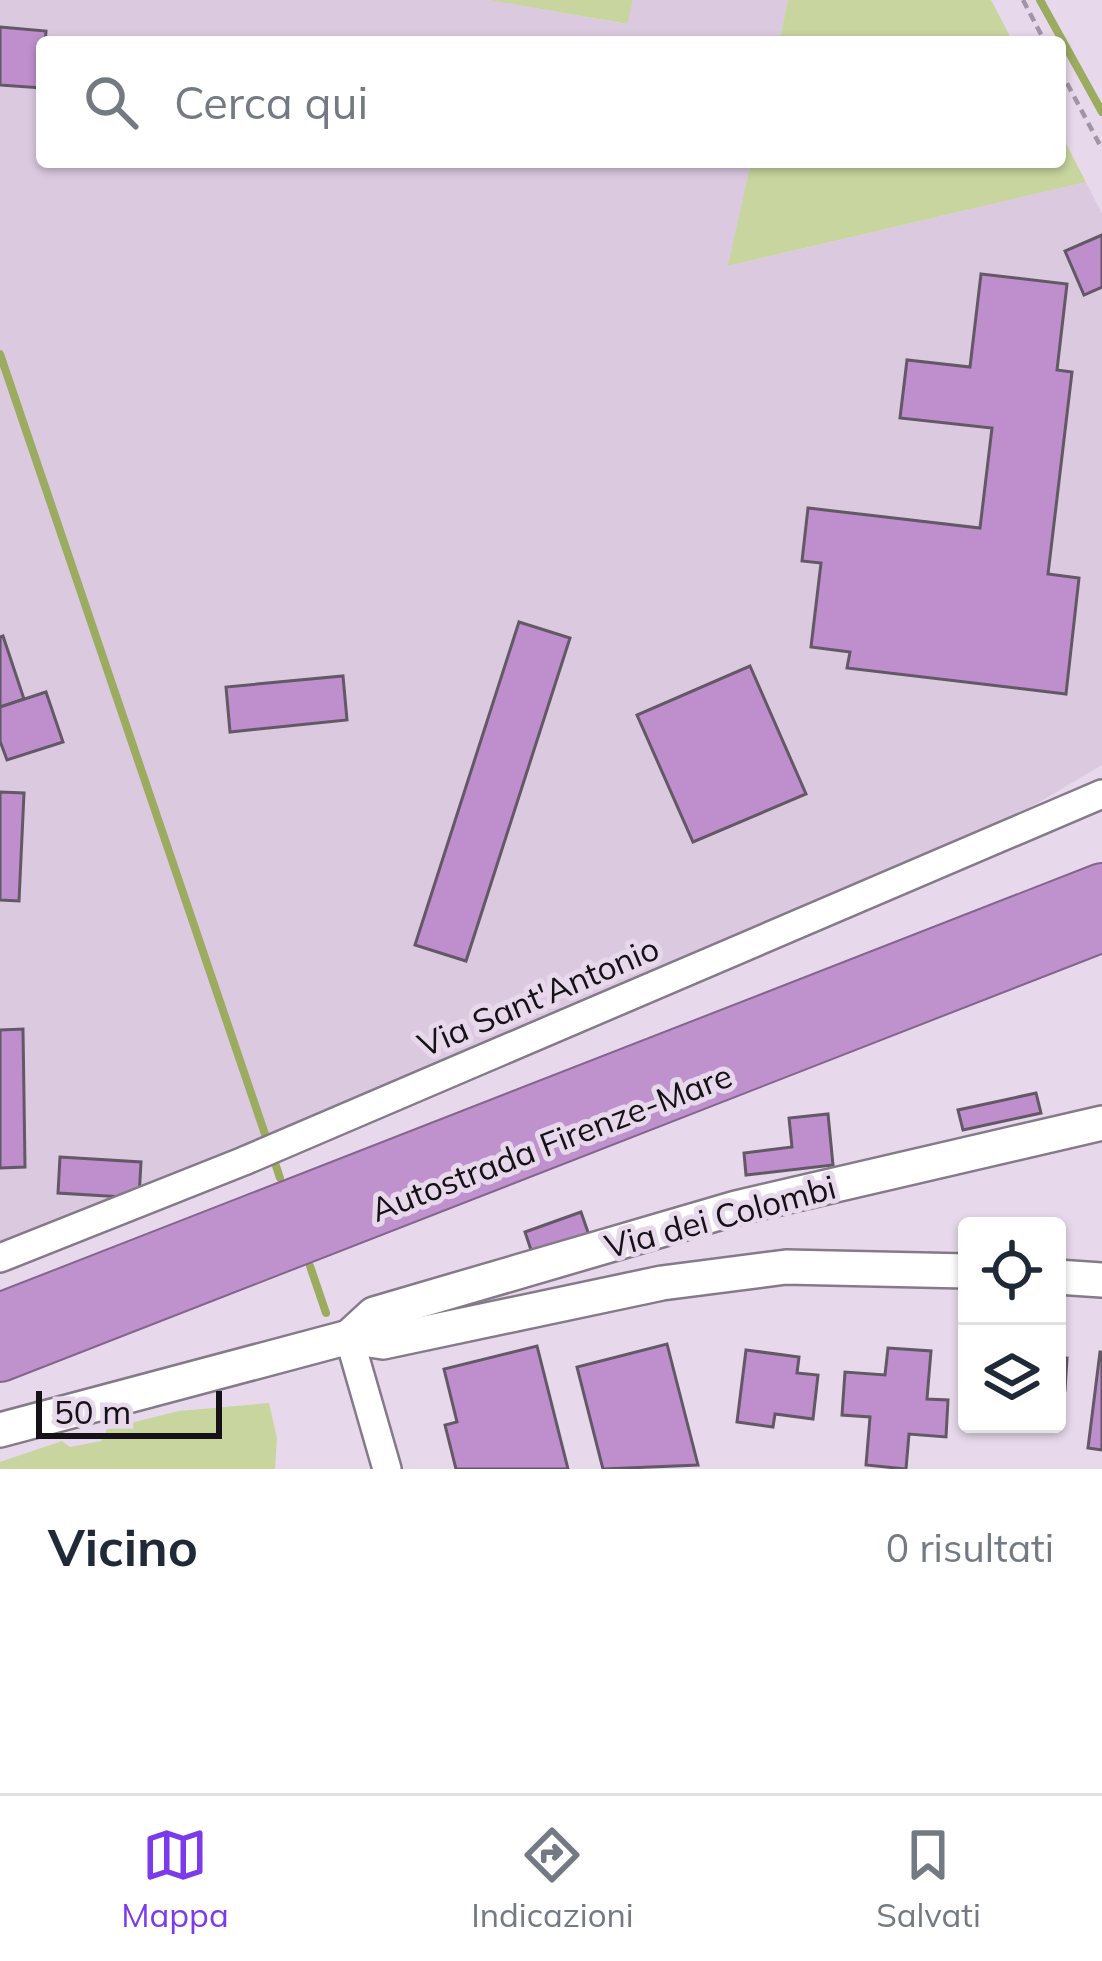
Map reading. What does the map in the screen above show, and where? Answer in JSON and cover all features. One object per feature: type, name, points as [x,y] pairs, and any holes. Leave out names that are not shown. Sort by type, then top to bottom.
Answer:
[{"type":"highway","name":"Autostrada Firenze-Mare","points":[[0,1318],[1102,888]]},
{"type":"highway","name":"Autostrada Firenze-Mare","points":[[0,1357],[1102,927]]},
{"type":"street","name":"Via Sant'Antonio","points":[[0,1258],[267,1151],[1102,794]]},
{"type":"street","name":"Via dei Colombi","points":[[349,1337],[374,1314],[736,1208],[1102,1123]]},
{"type":"street","name":"Via dei Colombi","points":[[0,1430],[349,1337],[383,1342],[662,1283],[786,1267],[958,1271]]},
{"type":"street","points":[[1066,1278],[1102,1280]]},
{"type":"street","points":[[349,1337],[387,1469]]},
{"type":"path","points":[[1023,0],[1042,36]]},
{"type":"path","points":[[1066,81],[1102,149]]},
{"type":"shaded area","points":[[0,0],[489,0],[626,24],[633,0],[788,0],[780,36],[36,36],[36,168],[750,168],[729,266],[1086,182],[1102,214],[1102,765],[999,826],[0,1254]]},
{"type":"green space","points":[[489,0],[633,0],[627,24]]},
{"type":"green space","points":[[788,0],[991,0],[1010,36],[780,36]]},
{"type":"green space","points":[[1066,144],[1086,182],[728,266],[750,168],[1066,168]]},
{"type":"green space","points":[[269,1403],[277,1438],[275,1469],[0,1469],[0,1462],[62,1441],[70,1447],[101,1441],[107,1429],[179,1411]]},
{"type":"building","points":[[0,27],[46,31],[46,36],[36,36],[36,88],[0,85]]},
{"type":"building","points":[[1102,235],[1102,287],[1084,295],[1065,251]]},
{"type":"building","points":[[981,274],[1067,284],[1057,370],[1072,372],[1048,574],[1079,578],[1066,694],[847,668],[850,652],[811,647],[821,563],[802,561],[808,508],[980,528],[992,428],[900,418],[907,360],[970,367]]},
{"type":"building","points":[[519,622],[570,638],[466,961],[415,945]]},
{"type":"building","points":[[0,637],[24,699],[0,707]]},
{"type":"building","points":[[750,666],[806,794],[693,842],[637,715]]},
{"type":"building","points":[[343,676],[347,720],[230,732],[226,687]]},
{"type":"building","points":[[46,692],[63,742],[7,760],[0,741],[0,707]]},
{"type":"building","points":[[0,792],[24,793],[19,901],[0,900]]},
{"type":"building","points":[[23,1029],[25,1167],[0,1168],[0,1030]]},
{"type":"building","points":[[1036,1093],[1041,1113],[963,1130],[958,1110]]},
{"type":"building","points":[[828,1114],[833,1165],[746,1175],[744,1153],[792,1147],[789,1118]]},
{"type":"building","points":[[60,1157],[141,1162],[139,1198],[58,1193]]},
{"type":"building","points":[[581,1212],[589,1235],[533,1256],[525,1232]]},
{"type":"building","points":[[667,1344],[698,1465],[603,1469],[577,1367]]},
{"type":"building","points":[[537,1346],[568,1469],[456,1469],[445,1425],[457,1422],[444,1369]]},
{"type":"building","points":[[888,1348],[931,1351],[927,1399],[948,1400],[946,1437],[909,1434],[906,1469],[866,1465],[870,1417],[842,1415],[845,1372],[885,1375]]},
{"type":"building","points":[[746,1350],[799,1357],[797,1373],[818,1375],[813,1419],[775,1414],[773,1427],[737,1422]]},
{"type":"building","points":[[1102,1352],[1102,1450],[1088,1448]]},
{"type":"waterway","points":[[1040,0],[1060,36]]},
{"type":"waterway","points":[[1066,47],[1102,112]]},
{"type":"waterway","points":[[0,354],[268,1143]]},
{"type":"waterway","points":[[273,1157],[280,1178]]},
{"type":"waterway","points":[[310,1266],[326,1313]]}]
